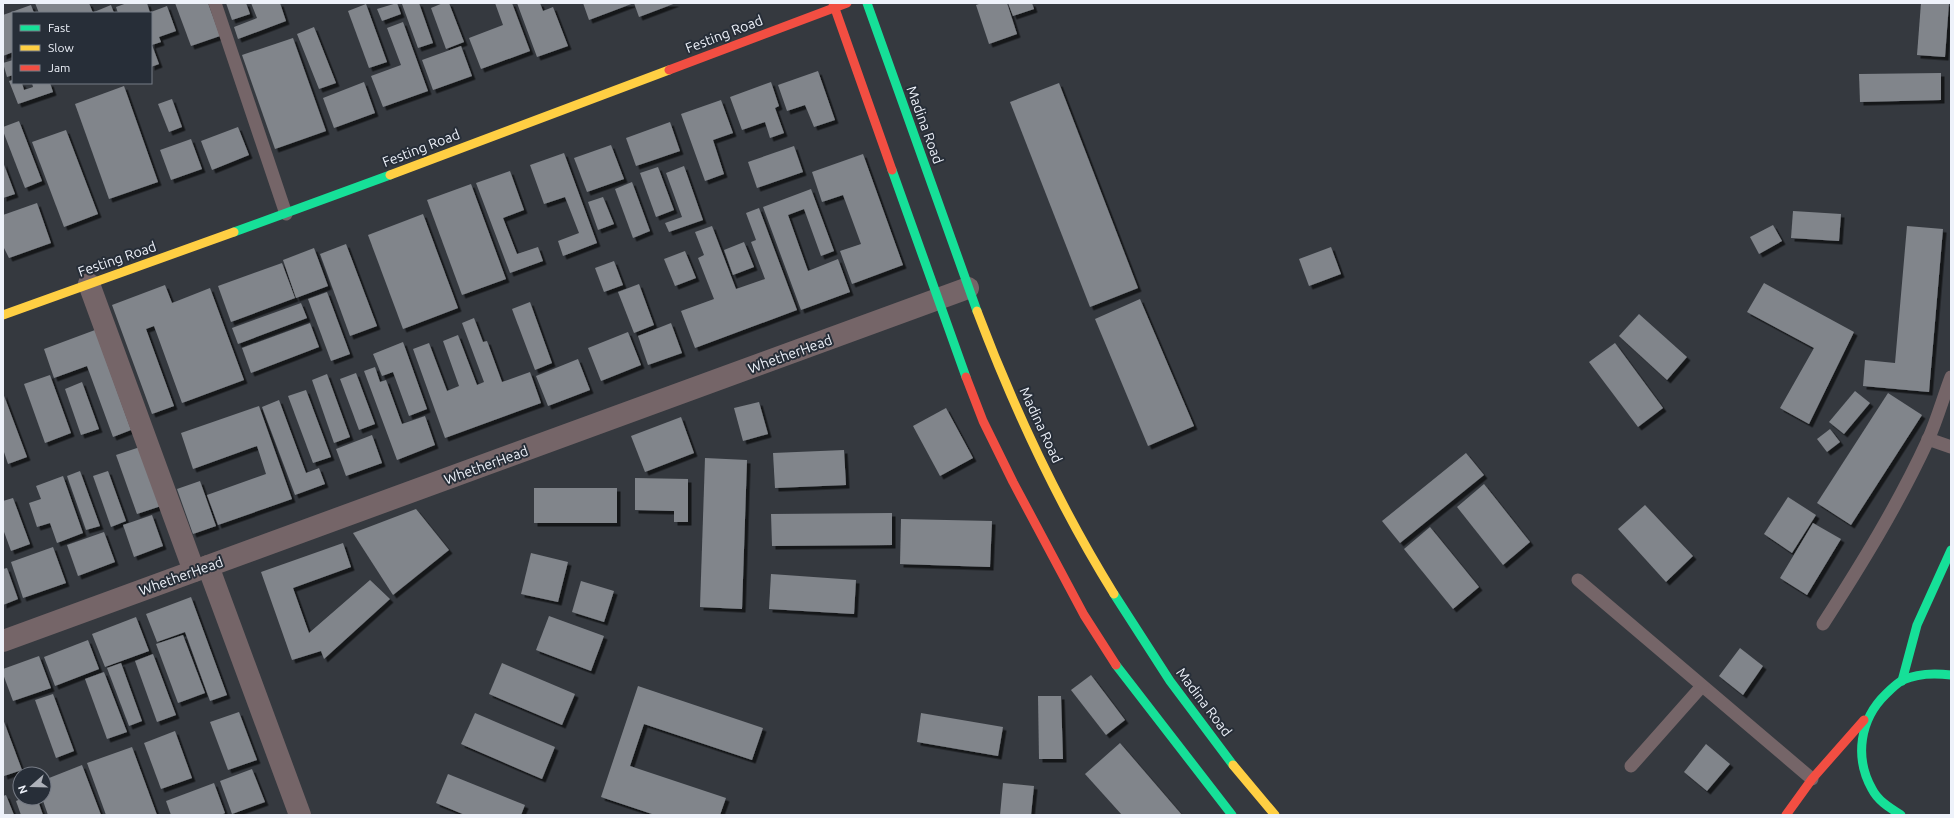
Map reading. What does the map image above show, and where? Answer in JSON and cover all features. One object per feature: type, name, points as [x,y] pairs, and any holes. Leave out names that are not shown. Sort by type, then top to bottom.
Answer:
[{"type":"main road","name":"Festing Road","points":[[3,315],[286,214],[834,5],[847,3]]},
{"type":"main road","name":"Madina Road","points":[[867,3],[968,288],[1028,433],[1068,513],[1107,583],[1154,658],[1224,752],[1276,815]]},
{"type":"main road","points":[[834,5],[909,221],[983,421],[1040,536],[1084,615],[1123,674],[1232,815]]},
{"type":"main road","points":[[1902,680],[1917,625],[1951,550]]},
{"type":"main road","points":[[1786,815],[1812,779],[1866,718],[1881,696],[1902,680],[1927,673],[1951,675]]},
{"type":"main road","points":[[1866,718],[1860,743],[1862,769],[1874,793],[1892,811],[1901,815]]},
{"type":"street","points":[[89,284],[300,815]]},
{"type":"street","name":"WhetherHead","points":[[3,641],[968,288]]},
{"type":"lane","points":[[215,3],[286,214]]},
{"type":"lane","points":[[1823,624],[1873,546],[1928,439],[1951,377]]},
{"type":"lane","points":[[1928,439],[1951,446]]},
{"type":"lane","points":[[1578,580],[1812,779]]},
{"type":"lane","points":[[1630,766],[1702,686]]},
{"type":"building","points":[[35,3],[89,3],[93,12],[39,12]]},
{"type":"building","points":[[127,3],[147,3],[150,12],[118,12],[116,7]]},
{"type":"building","points":[[175,3],[208,3],[220,36],[191,46]]},
{"type":"building","points":[[226,3],[246,3],[250,14],[232,20]]},
{"type":"building","points":[[251,3],[280,3],[286,21],[238,39],[234,27],[257,18]]},
{"type":"building","points":[[397,3],[401,14],[382,21],[377,9]]},
{"type":"building","points":[[419,3],[433,43],[418,48],[402,4]]},
{"type":"building","points":[[443,3],[449,3],[464,42],[446,49],[431,8]]},
{"type":"building","points":[[495,3],[512,3],[530,51],[481,69],[469,38],[503,25]]},
{"type":"building","points":[[517,3],[540,3],[543,11],[553,7],[568,46],[537,57]]},
{"type":"building","points":[[583,3],[634,3],[589,20]]},
{"type":"building","points":[[634,3],[676,3],[639,17]]},
{"type":"building","points":[[982,3],[1007,3],[1017,34],[989,44],[976,5]]},
{"type":"building","points":[[1008,3],[1032,3],[1034,9],[1013,16]]},
{"type":"building","points":[[1921,3],[1949,3],[1945,57],[1917,55]]},
{"type":"building","points":[[366,4],[387,62],[369,68],[348,11]]},
{"type":"building","points":[[31,5],[34,12],[12,12],[12,52],[3,56],[3,15]]},
{"type":"building","points":[[111,5],[114,12],[94,12]]},
{"type":"building","points":[[167,6],[176,31],[159,37],[161,42],[152,45],[152,12]]},
{"type":"building","points":[[403,22],[428,91],[383,107],[371,76],[401,65],[387,28]]},
{"type":"building","points":[[314,27],[336,83],[319,89],[297,34]]},
{"type":"building","points":[[293,38],[326,131],[275,149],[242,55]]},
{"type":"building","points":[[152,45],[159,64],[152,67]]},
{"type":"building","points":[[461,46],[472,76],[433,90],[422,60]]},
{"type":"building","points":[[12,60],[12,75],[7,77],[3,63]]},
{"type":"building","points":[[818,71],[835,120],[814,127],[805,105],[787,111],[778,85]]},
{"type":"building","points":[[1941,73],[1941,100],[1860,102],[1859,74]]},
{"type":"building","points":[[12,80],[12,84],[22,84],[24,90],[33,87],[32,84],[50,84],[53,92],[18,104],[9,81]]},
{"type":"building","points":[[364,82],[375,113],[334,128],[323,98]]},
{"type":"building","points":[[771,82],[779,106],[775,108],[784,133],[770,138],[765,122],[742,130],[730,97]]},
{"type":"building","points":[[1059,83],[1138,288],[1090,307],[1010,102]]},
{"type":"building","points":[[124,86],[158,182],[109,199],[75,104]]},
{"type":"building","points":[[172,99],[182,127],[169,132],[158,104]]},
{"type":"building","points":[[721,100],[733,133],[713,140],[724,174],[705,181],[681,114]]},
{"type":"building","points":[[19,121],[42,181],[25,188],[3,131],[3,127]]},
{"type":"building","points":[[670,122],[680,151],[636,166],[626,138]]},
{"type":"building","points":[[238,127],[249,155],[212,170],[201,141]]},
{"type":"building","points":[[66,130],[98,214],[64,227],[32,142]]},
{"type":"building","points":[[191,139],[202,169],[171,180],[160,150]]},
{"type":"building","points":[[611,145],[624,179],[587,192],[574,158]]},
{"type":"building","points":[[794,146],[803,172],[757,188],[748,162]]},
{"type":"building","points":[[564,153],[597,243],[563,256],[558,241],[579,233],[565,197],[544,204],[530,165]]},
{"type":"building","points":[[863,154],[903,265],[852,284],[840,251],[861,244],[843,195],[822,202],[812,172]]},
{"type":"building","points":[[3,162],[15,194],[3,198]]},
{"type":"building","points":[[684,166],[703,220],[669,232],[665,223],[682,217],[666,173]]},
{"type":"building","points":[[658,167],[674,210],[656,217],[640,173]]},
{"type":"building","points":[[510,171],[524,210],[503,218],[517,254],[538,247],[543,261],[510,273],[476,183]]},
{"type":"building","points":[[632,182],[650,231],[633,238],[615,189]]},
{"type":"building","points":[[471,184],[506,279],[462,295],[427,200]]},
{"type":"building","points":[[811,189],[834,251],[821,256],[804,209],[788,215],[808,271],[838,259],[850,292],[801,310],[763,207]]},
{"type":"building","points":[[603,197],[614,224],[598,230],[588,202]]},
{"type":"building","points":[[37,203],[51,243],[9,258],[3,246],[3,215]]},
{"type":"building","points":[[759,208],[797,310],[695,348],[681,311],[714,299],[698,258],[704,255],[695,232],[712,226],[736,289],[765,279],[751,242],[756,240],[746,213]]},
{"type":"building","points":[[1793,211],[1841,214],[1839,241],[1791,238]]},
{"type":"building","points":[[423,214],[458,308],[403,329],[368,235]]},
{"type":"building","points":[[1773,225],[1782,241],[1759,254],[1750,237]]},
{"type":"building","points":[[1907,226],[1943,229],[1929,392],[1863,386],[1865,360],[1895,363]]},
{"type":"building","points":[[744,242],[754,267],[733,275],[724,250]]},
{"type":"building","points":[[346,244],[377,326],[350,336],[320,254]]},
{"type":"building","points":[[1331,247],[1341,274],[1309,286],[1299,259]]},
{"type":"building","points":[[314,248],[328,286],[296,298],[283,260]]},
{"type":"building","points":[[685,251],[696,278],[675,286],[664,259]]},
{"type":"building","points":[[614,261],[623,285],[604,292],[595,268]]},
{"type":"building","points":[[282,263],[295,298],[231,322],[218,286]]},
{"type":"building","points":[[1764,283],[1854,332],[1809,424],[1780,408],[1814,348],[1747,312]]},
{"type":"building","points":[[639,284],[654,325],[634,333],[618,292]]},
{"type":"building","points":[[165,285],[172,303],[210,288],[244,380],[182,403],[154,326],[146,329],[174,406],[152,414],[112,305]]},
{"type":"building","points":[[327,292],[350,354],[331,361],[308,299]]},
{"type":"building","points":[[1140,299],[1194,426],[1148,446],[1095,319]]},
{"type":"building","points":[[530,302],[552,363],[535,370],[512,309]]},
{"type":"building","points":[[301,303],[307,318],[238,344],[232,328]]},
{"type":"building","points":[[1639,314],[1687,357],[1667,380],[1619,336]]},
{"type":"building","points":[[474,318],[483,342],[487,341],[502,382],[530,372],[541,403],[445,438],[413,349],[429,343],[447,391],[459,386],[443,341],[458,335],[477,385],[484,382],[462,323]]},
{"type":"building","points":[[310,323],[319,347],[251,373],[242,348]]},
{"type":"building","points":[[671,323],[682,353],[648,365],[638,336]]},
{"type":"building","points":[[95,330],[131,430],[113,437],[87,366],[54,378],[44,349]]},
{"type":"building","points":[[628,332],[641,365],[601,381],[588,348]]},
{"type":"building","points":[[403,342],[427,409],[409,416],[393,372],[382,376],[373,354]]},
{"type":"building","points":[[1615,343],[1663,408],[1638,427],[1589,362]]},
{"type":"building","points":[[578,359],[590,390],[548,406],[536,376]]},
{"type":"building","points":[[375,367],[380,382],[386,380],[402,424],[425,416],[435,445],[397,460],[364,371]]},
{"type":"building","points":[[356,373],[375,424],[359,430],[340,379]]},
{"type":"building","points":[[327,374],[350,437],[334,443],[312,380]]},
{"type":"building","points":[[50,375],[71,433],[45,443],[24,384]]},
{"type":"building","points":[[82,382],[99,429],[81,435],[65,389]]},
{"type":"building","points":[[306,390],[331,457],[313,463],[288,396]]},
{"type":"building","points":[[1855,391],[1870,403],[1844,434],[1829,422]]},
{"type":"building","points":[[3,393],[27,457],[8,464],[3,449]]},
{"type":"building","points":[[1888,393],[1922,415],[1851,525],[1817,503]]},
{"type":"building","points":[[279,400],[306,473],[319,468],[325,484],[295,495],[262,407]]},
{"type":"building","points":[[759,402],[768,434],[743,441],[734,408]]},
{"type":"building","points":[[259,406],[292,499],[218,525],[207,495],[266,474],[257,446],[193,469],[181,433]]},
{"type":"building","points":[[946,408],[973,458],[940,476],[913,426]]},
{"type":"building","points":[[681,417],[694,453],[645,472],[631,436]]},
{"type":"building","points":[[1830,429],[1840,442],[1827,452],[1817,439]]},
{"type":"building","points":[[372,435],[382,463],[346,476],[336,449]]},
{"type":"building","points":[[140,447],[161,506],[137,514],[116,455]]},
{"type":"building","points":[[844,450],[846,485],[775,488],[773,453]]},
{"type":"building","points":[[1466,453],[1484,475],[1400,543],[1382,521]]},
{"type":"building","points":[[705,458],[747,460],[742,609],[700,607]]},
{"type":"building","points":[[80,471],[100,526],[86,530],[67,476]]},
{"type":"building","points":[[108,471],[126,521],[111,527],[93,476]]},
{"type":"building","points":[[63,476],[83,533],[57,543],[50,523],[37,527],[29,503],[41,499],[36,486]]},
{"type":"building","points":[[635,478],[688,479],[688,522],[674,522],[674,511],[635,510]]},
{"type":"building","points":[[200,481],[216,526],[193,534],[177,489]]},
{"type":"building","points":[[1484,484],[1530,542],[1503,565],[1457,507]]},
{"type":"building","points":[[534,488],[617,488],[617,523],[534,523]]},
{"type":"building","points":[[1788,497],[1816,515],[1792,553],[1764,534]]},
{"type":"building","points":[[13,498],[30,544],[11,551],[3,529],[3,501]]},
{"type":"building","points":[[1645,505],[1693,556],[1666,582],[1618,529]]},
{"type":"building","points":[[416,509],[449,550],[393,595],[353,533]]},
{"type":"building","points":[[892,513],[892,545],[772,546],[771,514]]},
{"type":"building","points":[[152,515],[163,546],[134,557],[123,525]]},
{"type":"building","points":[[901,519],[992,521],[990,567],[900,564]]},
{"type":"building","points":[[1813,523],[1841,539],[1807,595],[1780,578]]},
{"type":"building","points":[[1430,527],[1479,587],[1453,609],[1404,549]]},
{"type":"building","points":[[104,532],[115,562],[78,576],[67,545]]},
{"type":"building","points":[[343,543],[351,567],[293,588],[309,633],[370,580],[390,599],[324,659],[321,651],[292,660],[261,572]]},
{"type":"building","points":[[53,547],[66,583],[23,598],[11,562]]},
{"type":"building","points":[[531,553],[568,562],[558,602],[521,594]]},
{"type":"building","points":[[7,568],[18,599],[3,605],[3,569]]},
{"type":"building","points":[[771,574],[856,580],[854,614],[769,609]]},
{"type":"building","points":[[581,581],[614,591],[604,622],[572,612]]},
{"type":"building","points":[[191,597],[227,695],[210,701],[185,632],[157,642],[146,614]]},
{"type":"building","points":[[549,616],[604,636],[591,671],[536,650]]},
{"type":"building","points":[[136,617],[149,651],[105,667],[92,634]]},
{"type":"building","points":[[183,635],[205,693],[178,703],[156,644]]},
{"type":"building","points":[[88,640],[99,669],[55,686],[44,657]]},
{"type":"building","points":[[1740,648],[1763,666],[1743,695],[1719,676]]},
{"type":"building","points":[[153,654],[176,715],[157,722],[135,661]]},
{"type":"building","points":[[39,656],[51,688],[13,701],[3,674],[3,669]]},
{"type":"building","points":[[121,663],[142,721],[129,726],[107,668]]},
{"type":"building","points":[[502,663],[575,694],[562,725],[489,694]]},
{"type":"building","points":[[104,672],[127,732],[107,739],[85,679]]},
{"type":"building","points":[[1091,675],[1125,720],[1106,735],[1071,690]]},
{"type":"building","points":[[638,686],[763,728],[752,760],[644,724],[630,766],[726,798],[720,815],[655,815],[601,797]]},
{"type":"building","points":[[53,694],[74,751],[56,758],[35,700]]},
{"type":"building","points":[[1038,696],[1061,696],[1063,759],[1039,759]]},
{"type":"building","points":[[239,712],[257,760],[228,770],[210,722]]},
{"type":"building","points":[[475,713],[555,747],[542,779],[461,744]]},
{"type":"building","points":[[921,713],[1003,727],[998,756],[917,742]]},
{"type":"building","points":[[3,719],[21,766],[12,766],[12,773],[4,776]]},
{"type":"building","points":[[175,731],[192,778],[161,789],[144,743]]},
{"type":"building","points":[[1120,743],[1182,815],[1122,815],[1085,774]]},
{"type":"building","points":[[1706,744],[1730,764],[1707,791],[1684,772]]},
{"type":"building","points":[[132,747],[157,815],[106,815],[87,763]]},
{"type":"building","points":[[82,765],[101,815],[48,815],[45,806],[52,806],[52,777]]},
{"type":"building","points":[[252,769],[265,802],[232,814],[220,781]]},
{"type":"building","points":[[448,774],[525,805],[521,815],[465,815],[436,803]]},
{"type":"building","points":[[214,783],[225,813],[221,815],[171,815],[166,801]]},
{"type":"building","points":[[1003,783],[1034,786],[1031,815],[1000,815]]},
{"type":"building","points":[[6,795],[14,815],[3,815],[3,796]]},
{"type":"building","points":[[18,806],[40,806],[43,815],[21,815]]},
{"type":"traffic: fast","points":[[867,3],[977,311]]},
{"type":"traffic: fast","points":[[892,170],[966,377]]},
{"type":"traffic: fast","points":[[234,232],[390,175]]},
{"type":"traffic: fast","points":[[1902,681],[1917,625],[1951,550]]},
{"type":"traffic: fast","points":[[1114,594],[1170,681],[1233,765]]},
{"type":"traffic: fast","points":[[1116,665],[1232,815]]},
{"type":"traffic: fast","points":[[1901,815],[1878,797],[1866,777],[1862,751],[1862,739],[1865,727],[1877,704],[1896,684],[1909,678],[1921,675],[1951,675]]},
{"type":"traffic: slow","points":[[390,175],[669,70]]},
{"type":"traffic: slow","points":[[3,315],[234,232]]},
{"type":"traffic: slow","points":[[977,311],[1006,384],[1039,456],[1075,526],[1114,594]]},
{"type":"traffic: slow","points":[[1233,765],[1275,815]]},
{"type":"traffic: jam","points":[[833,3],[892,170]]},
{"type":"traffic: jam","points":[[669,70],[847,3]]},
{"type":"traffic: jam","points":[[966,377],[983,421],[1013,482],[1084,615],[1116,665]]},
{"type":"traffic: jam","points":[[1786,815],[1812,779],[1864,720]]}]
